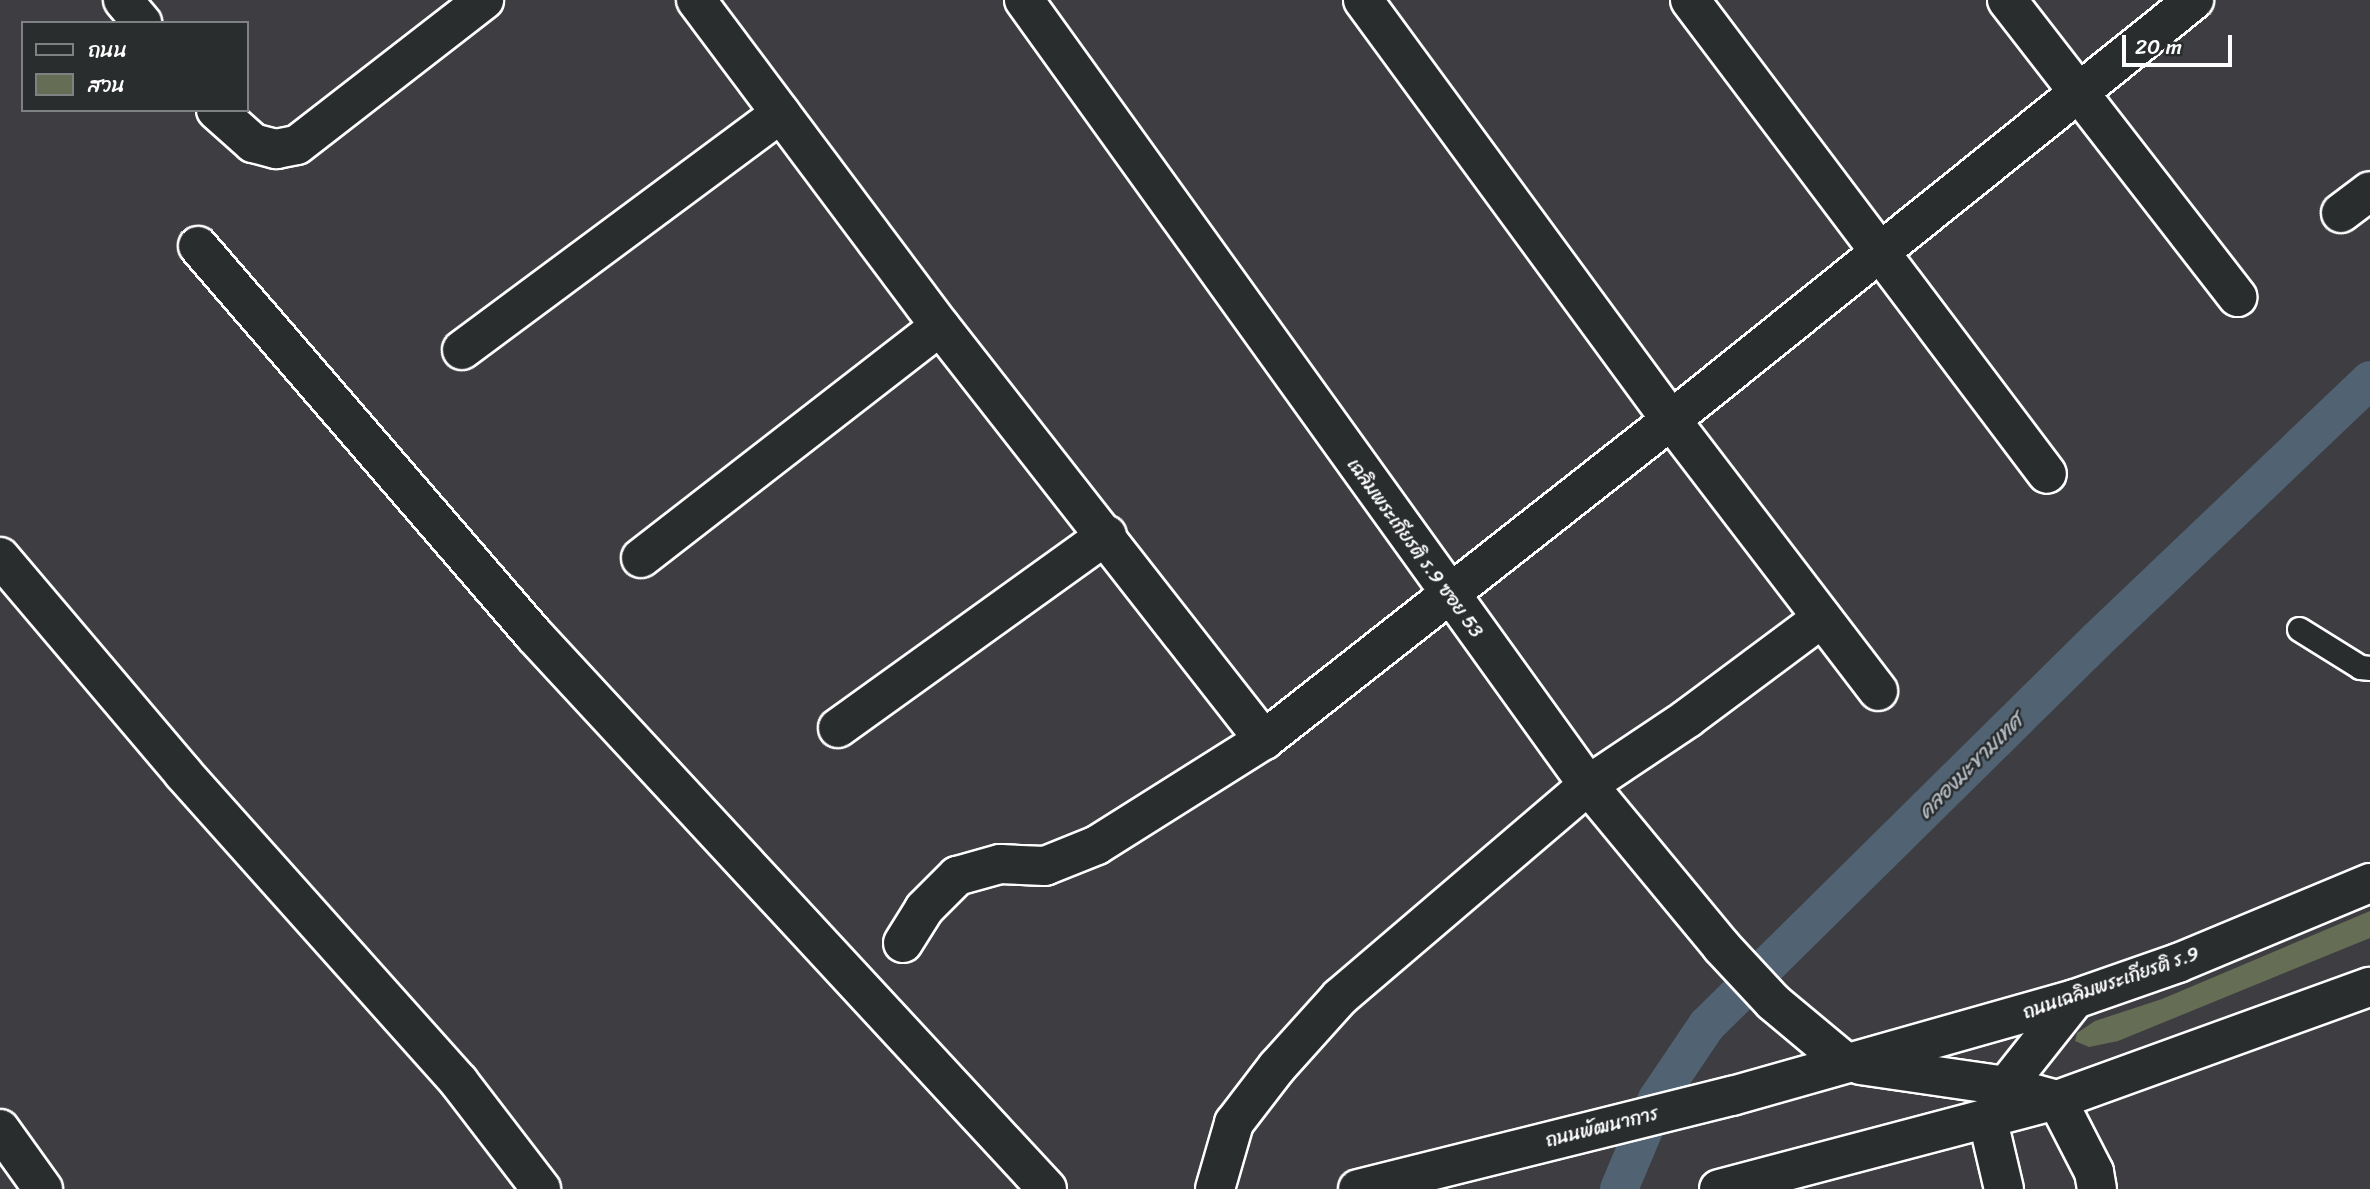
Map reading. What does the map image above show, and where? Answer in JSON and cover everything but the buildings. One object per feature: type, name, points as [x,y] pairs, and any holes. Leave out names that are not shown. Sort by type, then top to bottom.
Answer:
[{"type":"street","points":[[123,0],[140,21]]},
{"type":"street","points":[[218,112],[253,143],[276,149],[297,145],[484,0]]},
{"type":"street","points":[[696,0],[940,326],[1264,740]]},
{"type":"street","name":"เฉลิมพระเกียรติ ร.9 ซอย 53","points":[[1024,0],[1447,595],[1588,785],[1721,946],[1773,1002],[1846,1063]]},
{"type":"street","points":[[1363,0],[1671,421],[1878,691]]},
{"type":"street","points":[[1690,0],[1877,254],[2047,474]]},
{"type":"street","points":[[2007,0],[2076,93],[2237,297]]},
{"type":"street","points":[[902,943],[924,909],[957,876],[1000,864],[1045,866],[1097,845],[1264,740],[1671,421],[2194,0]]},
{"type":"street","points":[[462,350],[781,113]]},
{"type":"street","points":[[198,246],[534,635],[1047,1189]]},
{"type":"street","points":[[641,558],[940,326]]},
{"type":"street","points":[[838,728],[1107,536]]},
{"type":"street","points":[[0,557],[183,773],[459,1082],[541,1189]]},
{"type":"street","points":[[1215,1189],[1234,1123],[1277,1067],[1340,997],[1588,785],[1688,718],[1822,618]]},
{"type":"street","name":"ถนนเฉลิมพระเกียรติ ร.9","points":[[1846,1063],[2075,999],[2178,963],[2370,883]]},
{"type":"street","points":[[1719,1189],[1988,1121],[2057,1100],[2370,986]]},
{"type":"street","points":[[2004,1189],[1988,1121],[2006,1086],[2075,999]]},
{"type":"street","points":[[1846,1063],[1988,1121]]},
{"type":"street","points":[[1846,1063],[2006,1086],[2057,1100],[2094,1172],[2097,1189]]},
{"type":"street","name":"ถนนพัฒนาการ","points":[[1358,1189],[1732,1096],[1846,1063]]},
{"type":"street","points":[[0,1129],[43,1189]]},
{"type":"lane","points":[[2299,629],[2360,667],[2370,668]]},
{"type":"green space","points":[[2370,911],[2370,938],[2118,1041],[2089,1047],[2075,1041],[2077,1033],[2095,1021],[2162,999]]},
{"type":"waterway","name":"คลองมะขามเทศ","points":[[1619,1189],[1657,1099],[1707,1025],[2096,641],[2370,380]]}]
